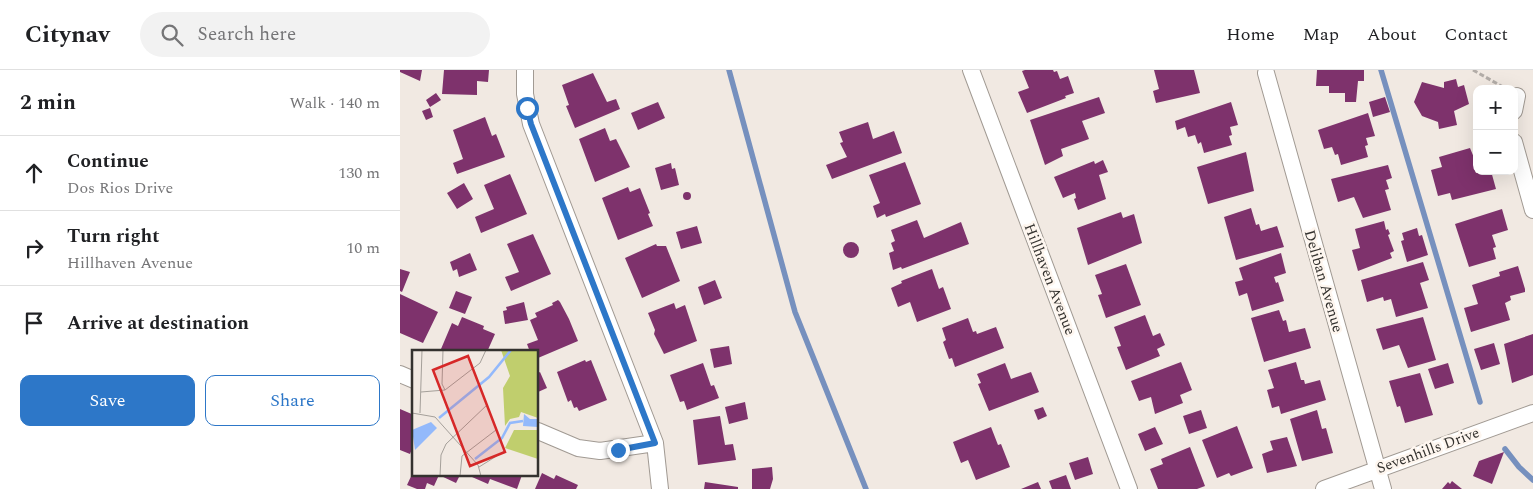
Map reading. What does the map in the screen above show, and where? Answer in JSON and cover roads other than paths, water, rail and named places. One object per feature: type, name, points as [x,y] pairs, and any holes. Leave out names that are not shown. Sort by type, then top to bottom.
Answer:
[{"type":"street","points":[[525,70],[525,94],[531,124],[655,443],[660,489]]},
{"type":"street","name":"Hillhaven Avenue","points":[[971,70],[1129,489]]},
{"type":"street","name":"Deliban Avenue","points":[[1266,73],[1383,489]]},
{"type":"street","points":[[1518,156],[1533,210]]},
{"type":"street","points":[[400,374],[412,379]]},
{"type":"street","name":"Sevenhills Drive","points":[[1324,489],[1533,413]]},
{"type":"street","points":[[539,431],[578,448],[600,451],[655,443]]},
{"type":"waterway","points":[[729,70],[795,312],[866,489]]},
{"type":"waterway","points":[[1381,70],[1480,402]]},
{"type":"waterway","points":[[1505,449],[1519,467],[1533,480]]}]
